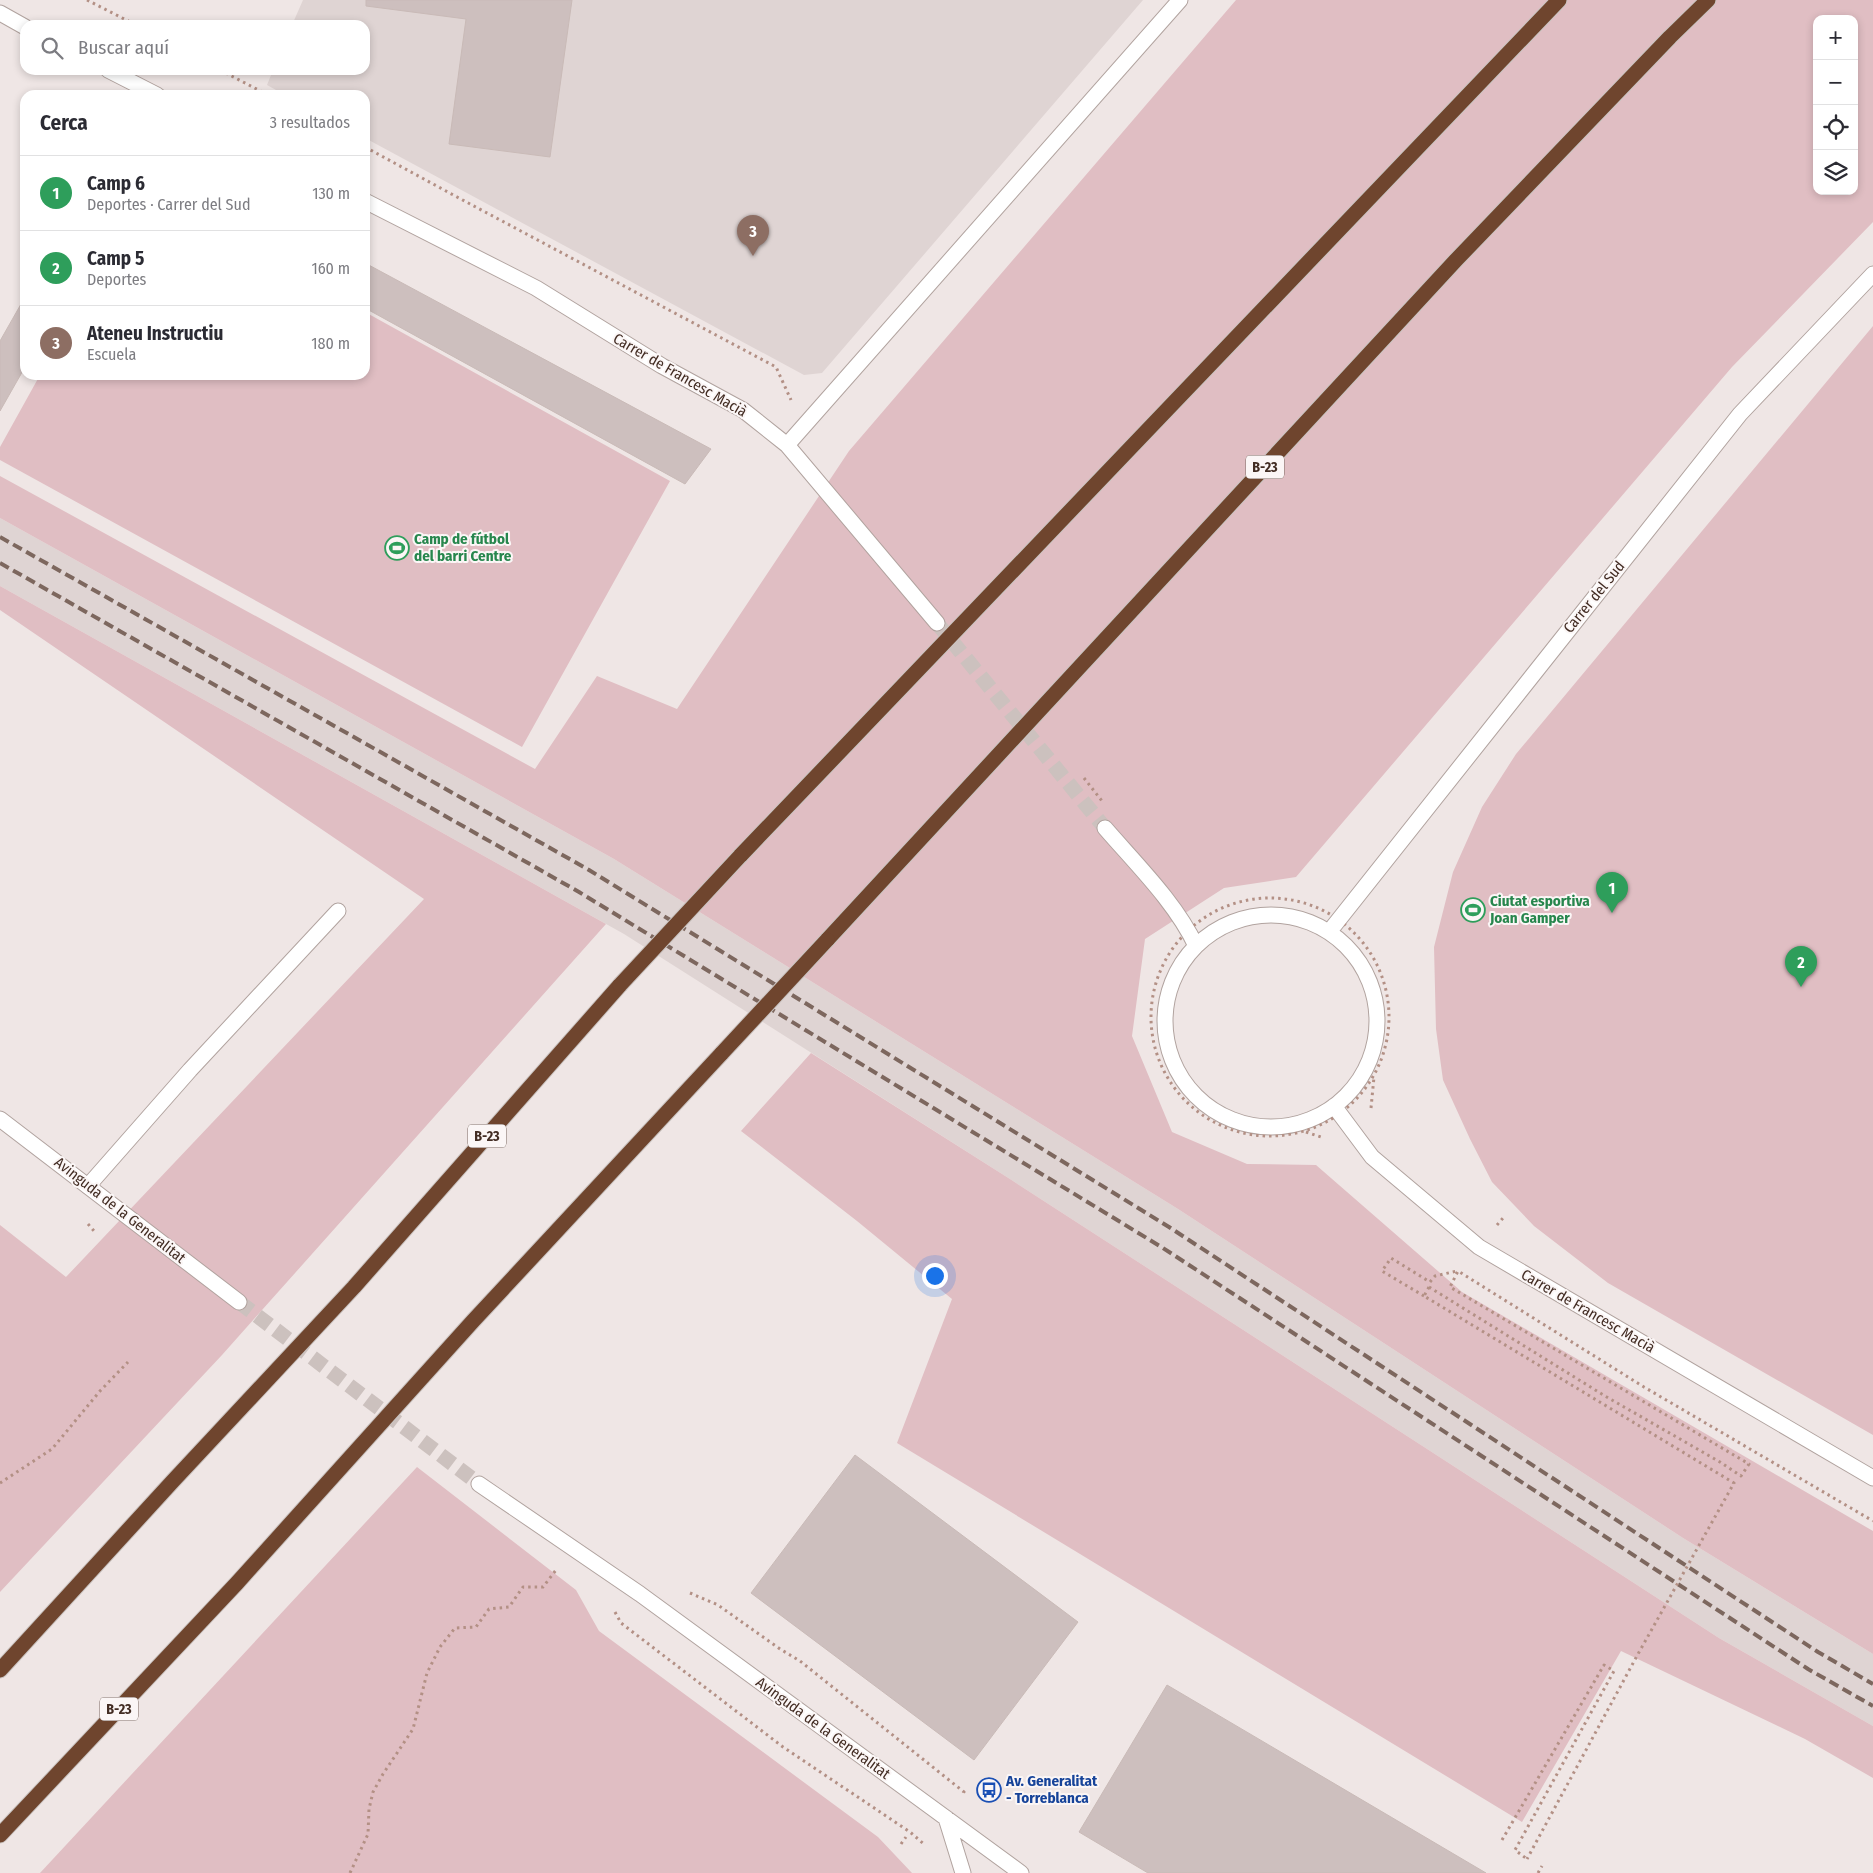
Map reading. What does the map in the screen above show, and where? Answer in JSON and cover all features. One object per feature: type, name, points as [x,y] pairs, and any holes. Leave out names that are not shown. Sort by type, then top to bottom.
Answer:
[{"type":"highway","name":"B-23","points":[[0,1670],[354,1287],[620,985],[740,856],[1559,0]]},
{"type":"highway","name":"B-23","points":[[0,1835],[237,1583],[473,1321],[1457,259],[1670,37],[1708,0]]},
{"type":"street","points":[[787,445],[1180,0]]},
{"type":"street","points":[[0,12],[20,24]]},
{"type":"street","points":[[118,75],[147,90]]},
{"type":"street","name":"Carrer de Francesc Macià","points":[[370,204],[536,288],[662,366],[743,410],[787,445],[937,624]]},
{"type":"street","name":"Carrer del Sud","points":[[1329,932],[1740,414],[1873,274]]},
{"type":"street","points":[[1105,828],[1166,900],[1187,928],[1196,946]]},
{"type":"street","points":[[88,1186],[190,1070],[338,911]]},
{"type":"street","points":[[1263,916],[1290,917],[1329,932],[1348,948],[1361,965],[1372,988],[1377,1015],[1375,1044],[1358,1083],[1346,1097],[1327,1112],[1294,1125],[1268,1127],[1233,1120],[1213,1110],[1189,1089],[1171,1058],[1166,1035],[1166,1013],[1176,975],[1184,960],[1196,946],[1214,932],[1239,920],[1263,916]]},
{"type":"street","name":"Carrer de Francesc Macià","points":[[1334,1106],[1372,1157],[1479,1247],[1873,1478]]},
{"type":"street","name":"Avinguda de la Generalitat","points":[[0,1119],[239,1302]]},
{"type":"street","name":"Avinguda de la Generalitat","points":[[479,1484],[606,1572],[1021,1873]]},
{"type":"street","points":[[946,1818],[963,1873]]},
{"type":"path","points":[[88,0],[126,20]]},
{"type":"path","points":[[230,75],[258,90]]},
{"type":"path","points":[[370,149],[456,198],[776,367]]},
{"type":"path","points":[[1207,915],[1187,928],[1165,961],[1157,977],[1151,1003],[1150,1029],[1156,1055],[1167,1078],[1183,1100],[1203,1117],[1226,1129],[1251,1136],[1278,1136],[1304,1132]]},
{"type":"path","points":[[1435,1276],[1430,1282],[1391,1258],[1382,1271],[1734,1483],[1604,1716],[1527,1859],[1515,1850],[1614,1671],[1604,1665],[1502,1840]]},
{"type":"path","points":[[1424,1296],[1429,1287],[1605,1396],[1741,1476],[1749,1464],[1450,1287],[1458,1271],[1644,1387],[1873,1521]]},
{"type":"path","points":[[0,1483],[52,1449],[100,1391],[128,1362]]},
{"type":"path","points":[[350,1873],[368,1834],[369,1809],[373,1792],[412,1729],[427,1673],[440,1647],[454,1628],[476,1627],[489,1609],[509,1607],[523,1587],[543,1587],[560,1564]]},
{"type":"path","points":[[606,1572],[606,1593],[621,1623],[782,1747],[910,1832],[926,1846]]},
{"type":"path","points":[[682,1590],[718,1605],[800,1661],[964,1792]]},
{"type":"path","points":[[901,1844],[906,1837]]},
{"type":"path","points":[[1538,1873],[1542,1866]]},
{"type":"shaded area","points":[[303,0],[1143,0],[822,373],[804,375],[370,141],[370,90],[276,90],[267,85],[271,75],[370,75],[370,20],[294,20]]},
{"type":"shaded area","points":[[1236,0],[1873,0],[1873,222],[1732,367],[1296,877],[1224,888],[1145,939],[1132,1036],[1172,1132],[1247,1164],[1316,1165],[1462,1292],[1873,1531],[1873,1654],[1683,1538],[1178,1209],[614,859],[0,518],[0,476],[535,769],[597,676],[677,709],[849,451]]},
{"type":"shaded area","name":"Camp de fútbol del barri Centre","points":[[370,315],[670,481],[522,747],[0,460],[0,447],[37,380],[370,380]]},
{"type":"shaded area","points":[[1873,326],[1873,1435],[1608,1283],[1534,1226],[1492,1182],[1443,1080],[1436,1029],[1434,947],[1453,872],[1482,807],[1516,754]]},
{"type":"shaded area","points":[[0,518],[614,859],[1178,1209],[1683,1538],[1873,1654],[1873,1726],[1719,1638],[1010,1179],[624,934],[0,586]]},
{"type":"shaded area","points":[[0,586],[606,924],[222,1355],[0,1592],[0,1225],[66,1277],[424,899],[0,610]]},
{"type":"shaded area","points":[[811,1053],[1010,1179],[1719,1638],[1873,1726],[1873,1778],[1805,1739],[1621,1651],[1522,1822],[897,1443],[952,1299],[857,1221],[741,1131]]},
{"type":"shaded area","points":[[417,1467],[576,1590],[599,1631],[878,1837],[912,1873],[40,1873]]},
{"type":"building","points":[[366,0],[572,0],[550,157],[449,144],[466,19],[366,6]]},
{"type":"building","points":[[370,266],[711,449],[685,484],[370,311]]},
{"type":"building","points":[[20,306],[20,376],[0,411],[0,341]]},
{"type":"building","points":[[855,1455],[1078,1622],[974,1760],[751,1593]]},
{"type":"building","points":[[1167,1685],[1486,1873],[1148,1873],[1079,1832]]},
{"type":"tunnel","points":[[937,623],[1105,828]]},
{"type":"tunnel","points":[[239,1302],[479,1484]]},
{"type":"railway","points":[[0,537],[589,870],[1169,1227],[1818,1652],[1873,1684]]},
{"type":"railway","points":[[0,563],[579,892],[1163,1248],[1808,1669],[1873,1706]]},
{"type":"place","name":"Ateneu Instructiu","points":[[753,256]]},
{"type":"place","name":"Camp de fútbol del barri Centre","points":[[397,548]]},
{"type":"place","name":"Ciutat esportiva Joan Gamper","points":[[1473,910]]},
{"type":"place","name":"Camp 6","points":[[1612,913]]},
{"type":"place","name":"Camp 5","points":[[1801,987]]},
{"type":"place","name":"Av. Generalitat - Torreblanca","points":[[989,1790]]}]
